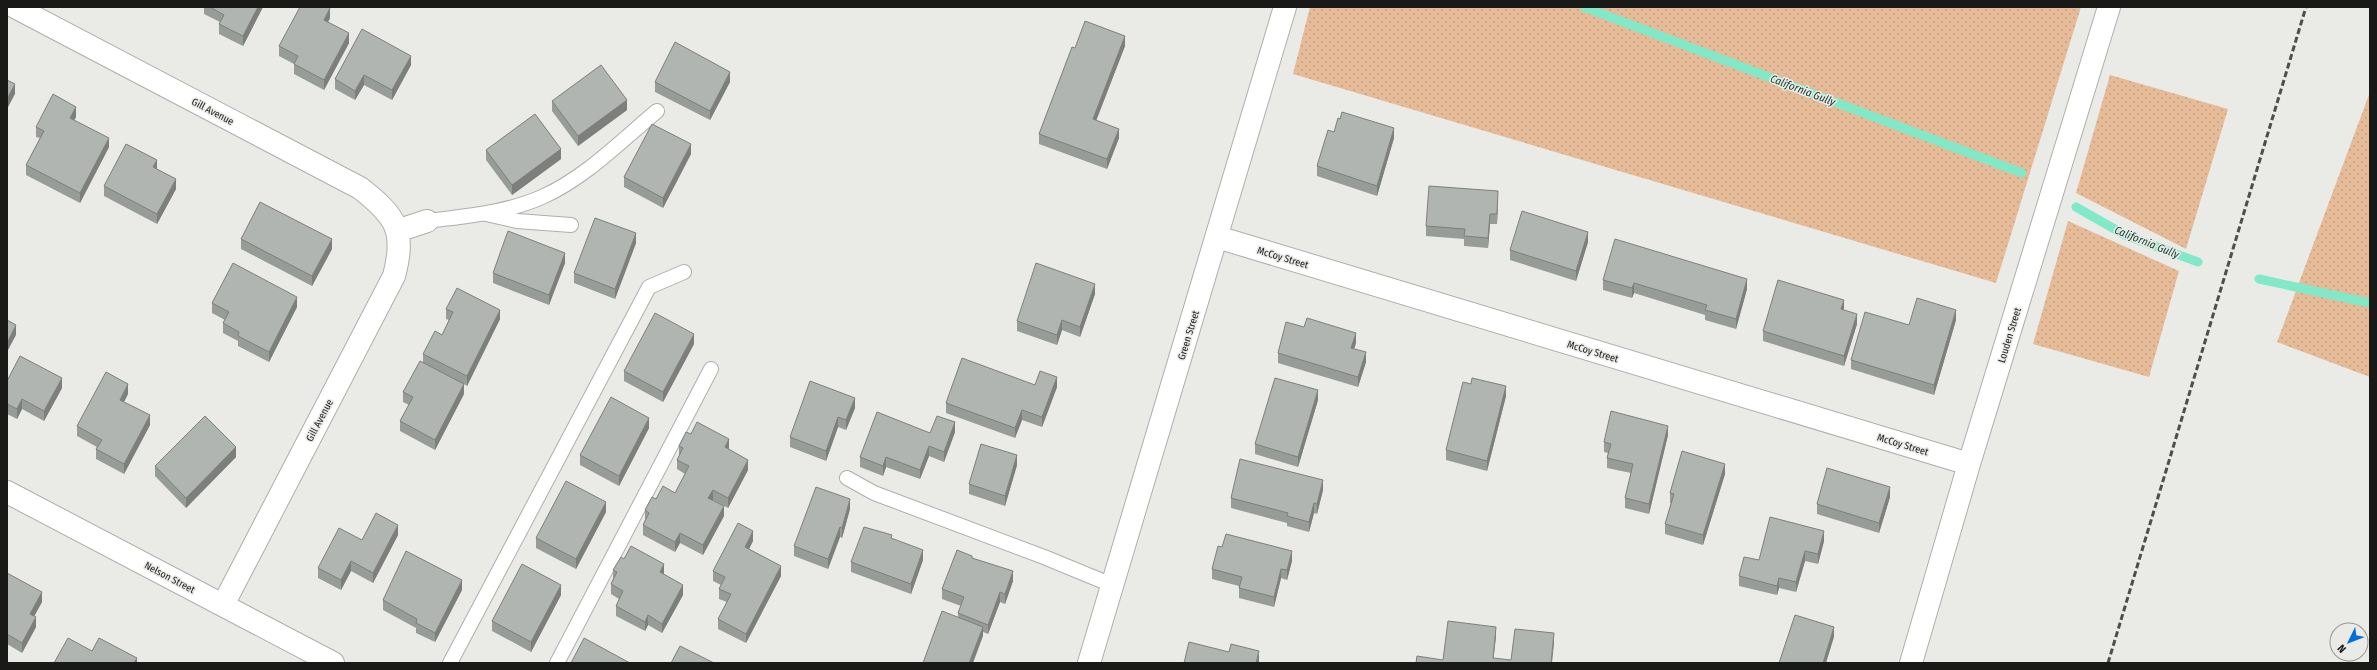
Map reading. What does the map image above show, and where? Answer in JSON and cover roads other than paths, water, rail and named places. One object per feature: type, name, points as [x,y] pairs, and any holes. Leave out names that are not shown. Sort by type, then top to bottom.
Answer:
[{"type":"street","name":"Gill Avenue","points":[[15,7],[360,188],[376,200],[390,216],[397,231],[400,252],[394,276],[224,605]]},
{"type":"street","name":"Green Street","points":[[1089,663],[1285,7]]},
{"type":"street","name":"Louden Street","points":[[1911,663],[1969,464],[2109,7]]},
{"type":"street","points":[[397,231],[426,221]]},
{"type":"street","name":"McCoy Street","points":[[1217,236],[1969,464]]},
{"type":"street","name":"Nelson Street","points":[[7,492],[333,663]]},
{"type":"lane","points":[[426,221],[486,214],[549,193],[581,173],[656,111]]},
{"type":"lane","points":[[486,214],[517,221],[571,225]]},
{"type":"lane","points":[[450,663],[650,288],[684,272]]},
{"type":"lane","points":[[557,663],[711,369]]},
{"type":"lane","points":[[847,478],[874,493],[1044,557],[1112,585]]},
{"type":"waterway","name":"California Gully","points":[[1584,7],[2022,173]]},
{"type":"waterway","name":"California Gully","points":[[2076,207],[2125,235],[2198,262]]},
{"type":"waterway","name":"California Gully","points":[[2259,279],[2370,303]]},
{"type":"railway","points":[[2108,663],[2306,7]]}]
